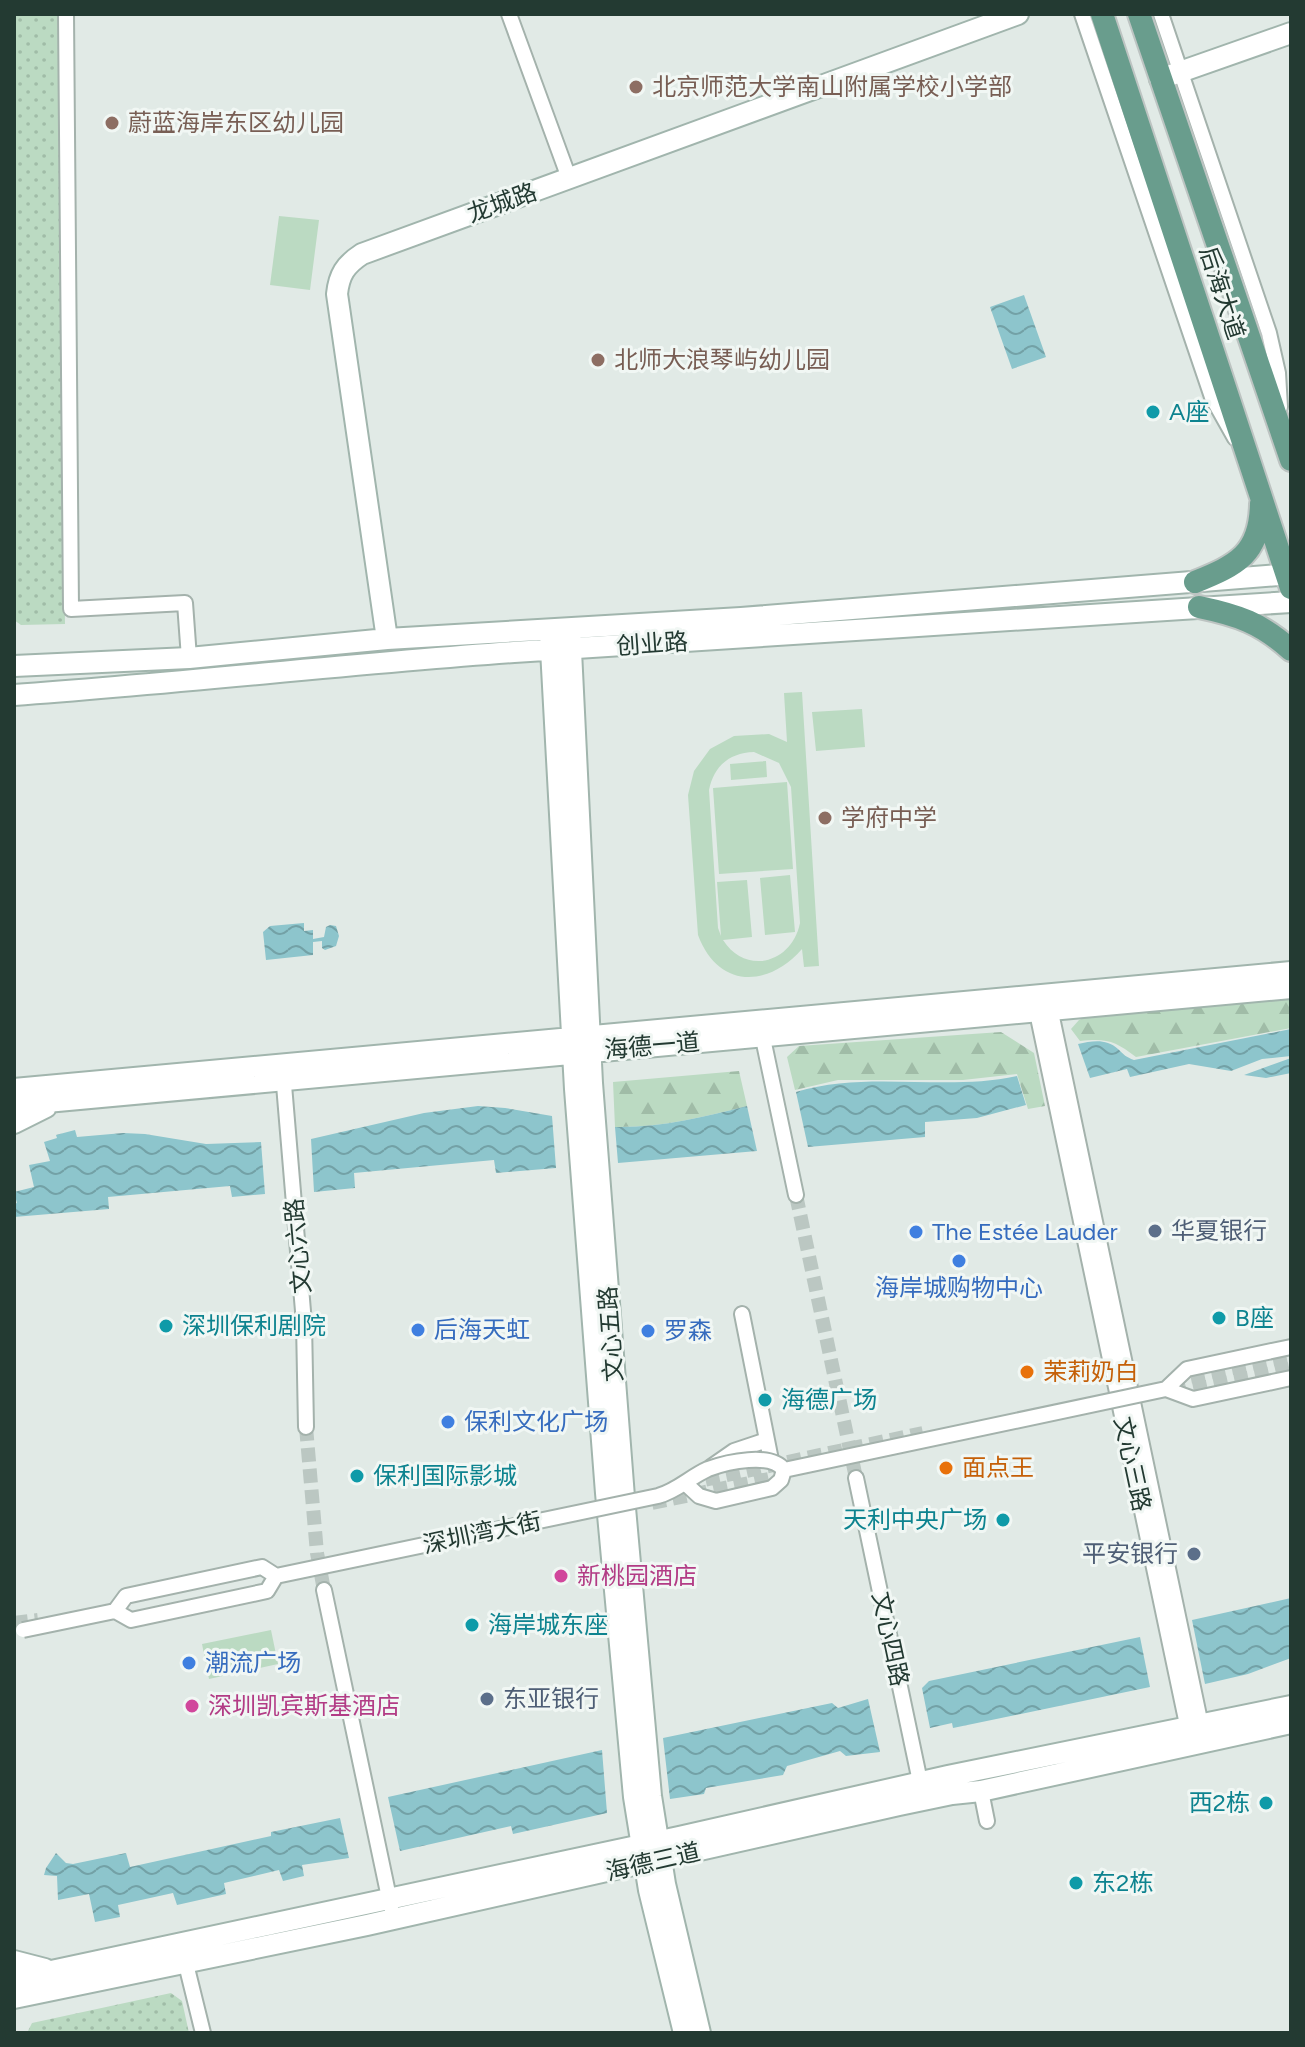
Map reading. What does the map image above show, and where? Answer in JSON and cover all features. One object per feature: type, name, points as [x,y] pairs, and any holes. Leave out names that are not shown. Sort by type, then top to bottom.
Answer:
[{"type":"main road","name":"龙城路","points":[[387,639],[337,294],[342,271],[362,254],[1018,14]]},
{"type":"main road","name":"后海大道","points":[[1102,14],[1290,579]]},
{"type":"main road","name":"后海大道","points":[[1139,14],[1170,76],[1291,460]]},
{"type":"main road","points":[[1170,76],[1291,33]]},
{"type":"main road","points":[[1195,582],[1227,569],[1251,548],[1260,524],[1261,491]]},
{"type":"main road","name":"创业路","points":[[14,695],[123,688],[561,640],[1195,582],[1290,579]]},
{"type":"main road","name":"创业路","points":[[14,666],[189,658],[387,639],[561,640],[1291,602]]},
{"type":"main road","points":[[1199,607],[1239,616],[1275,635],[1291,650]]},
{"type":"main road","name":"文心五路","points":[[561,640],[606,1493],[634,1797],[700,2033]]},
{"type":"main road","points":[[14,653],[68,662]]},
{"type":"main road","points":[[189,658],[191,679]]},
{"type":"main road","points":[[14,709],[72,691]]},
{"type":"main road","name":"海德一道","points":[[14,1089],[283,1072],[761,1029],[1042,1002],[1291,972]]},
{"type":"main road","name":"海德一道","points":[[1042,1002],[1291,988]]},
{"type":"main road","name":"海德一道","points":[[14,1105],[283,1072]]},
{"type":"main road","points":[[14,1077],[37,1087]]},
{"type":"main road","points":[[14,1123],[47,1106],[71,1099]]},
{"type":"main road","name":"海德三道","points":[[922,1791],[981,1791],[1196,1735],[1291,1706]]},
{"type":"main road","name":"海德三道","points":[[14,1998],[47,1992],[184,1954],[922,1791],[1196,1735],[1291,1723]]},
{"type":"main road","name":"文心五路","points":[[651,1853],[684,2033]]},
{"type":"main road","name":"海德三道","points":[[14,1979],[57,1970],[184,1954]]},
{"type":"main road","points":[[14,1961],[37,1969],[57,1970]]},
{"type":"main road","points":[[14,2011],[47,1992]]},
{"type":"street","points":[[66,14],[71,609],[185,603],[189,658]]},
{"type":"street","points":[[509,14],[569,178]]},
{"type":"street","points":[[1082,14],[1212,397],[1253,468]]},
{"type":"street","points":[[1161,14],[1170,76]]},
{"type":"street","name":"文心三路","points":[[1042,1002],[1196,1735]]},
{"type":"street","points":[[761,1029],[796,1195]]},
{"type":"street","name":"文心六路","points":[[283,1072],[304,1323],[306,1427]]},
{"type":"street","points":[[742,1314],[769,1450],[784,1470]]},
{"type":"street","points":[[784,1470],[1166,1389],[1187,1369],[1291,1347]]},
{"type":"street","points":[[1166,1389],[1193,1399],[1291,1378]]},
{"type":"street","name":"深圳湾大街","points":[[115,1611],[126,1596],[262,1567],[276,1576],[658,1496],[686,1484],[712,1465],[754,1460],[769,1450]]},
{"type":"street","points":[[686,1484],[699,1496],[716,1501],[772,1488],[781,1480],[784,1470]]},
{"type":"street","name":"文心四路","points":[[856,1478],[922,1791]]},
{"type":"street","name":"深圳湾大街","points":[[14,1632],[115,1611],[131,1620],[146,1617],[267,1591],[276,1576]]},
{"type":"street","points":[[324,1590],[392,1909]]},
{"type":"street","points":[[981,1791],[987,1821]]},
{"type":"street","points":[[184,1954],[203,2033]]},
{"type":"green space","points":[[14,14],[59,14],[65,624],[21,625],[14,620]]},
{"type":"green space","points":[[279,216],[319,220],[310,290],[270,285]]},
{"type":"green space","points":[[802,692],[819,966],[804,967],[802,949],[774,971],[745,977],[718,965],[707,953],[698,935],[688,795],[694,771],[710,749],[734,736],[769,734],[787,742],[784,693]],"holes":[[[754,752],[779,763],[791,787],[800,923],[788,948],[767,960],[755,961],[733,951],[723,940],[752,937],[747,880],[717,882],[721,936],[718,928],[709,790],[719,768],[737,755]]]},
{"type":"green space","points":[[862,709],[865,747],[816,751],[812,712]]},
{"type":"green space","points":[[766,761],[767,777],[731,780],[730,764]]},
{"type":"green space","points":[[787,782],[793,869],[719,874],[713,788]]},
{"type":"green space","points":[[790,875],[795,932],[765,935],[760,878]]},
{"type":"green space","points":[[1291,995],[1291,1028],[1136,1057],[1110,1042],[1080,1041],[1071,1029],[1079,1020],[1096,1012]]},
{"type":"green space","points":[[1001,1032],[1034,1053],[1045,1106],[1028,1109],[1017,1074],[963,1080],[838,1080],[795,1090],[787,1057],[799,1046]]},
{"type":"green space","points":[[739,1071],[747,1106],[665,1124],[615,1127],[613,1082]]},
{"type":"green space","points":[[271,1630],[278,1664],[209,1679],[202,1644]]},
{"type":"green space","points":[[171,1993],[182,2001],[189,2033],[27,2033],[32,2023]]},
{"type":"water","points":[[1024,295],[1046,357],[1012,369],[990,307]]},
{"type":"water","points":[[304,923],[304,931],[313,930],[313,939],[324,937],[326,927],[336,926],[339,936],[336,946],[325,950],[322,941],[313,942],[313,955],[266,960],[263,932],[270,926]]},
{"type":"water","points":[[1291,1029],[1291,1056],[1262,1059],[1231,1071],[1189,1064],[1130,1077],[1127,1069],[1090,1078],[1078,1044],[1094,1041],[1109,1043],[1134,1060]]},
{"type":"water","points":[[1291,1058],[1291,1073],[1266,1078],[1244,1075]]},
{"type":"water","points":[[1017,1076],[1026,1105],[977,1118],[925,1122],[925,1137],[808,1147],[796,1092],[851,1082],[962,1082]]},
{"type":"water","points":[[478,1106],[552,1116],[556,1168],[496,1173],[494,1160],[354,1173],[355,1188],[314,1192],[311,1139],[424,1113]]},
{"type":"water","points":[[747,1106],[757,1151],[618,1163],[615,1127],[665,1124]]},
{"type":"water","points":[[75,1130],[77,1137],[123,1133],[206,1144],[261,1142],[265,1194],[232,1197],[230,1186],[108,1197],[109,1209],[14,1217],[14,1204],[17,1203],[14,1192],[34,1187],[29,1165],[50,1161],[44,1142]]},
{"type":"water","points":[[1291,1598],[1291,1658],[1248,1674],[1205,1684],[1192,1620]]},
{"type":"water","points":[[1140,1637],[1150,1687],[953,1728],[952,1723],[930,1728],[922,1688],[929,1681]]},
{"type":"water","points":[[868,1699],[880,1752],[846,1756],[840,1751],[787,1766],[783,1775],[706,1788],[704,1794],[670,1799],[663,1738],[832,1703],[838,1708]]},
{"type":"water","points":[[602,1750],[607,1813],[513,1834],[511,1826],[400,1851],[388,1797]]},
{"type":"water","points":[[340,1818],[349,1858],[302,1865],[304,1876],[283,1881],[279,1870],[224,1883],[226,1894],[177,1905],[173,1893],[118,1905],[120,1917],[95,1922],[89,1894],[58,1900],[57,1876],[44,1875],[56,1853],[66,1863],[73,1864],[126,1853],[130,1867]]},
{"type":"tunnel","points":[[796,1195],[856,1478]]},
{"type":"tunnel","points":[[1170,1381],[1291,1356]]},
{"type":"tunnel","points":[[1173,1394],[1291,1369]]},
{"type":"tunnel","points":[[306,1427],[317,1553],[324,1590]]},
{"type":"tunnel","points":[[685,1484],[923,1433]]},
{"type":"tunnel","points":[[652,1503],[788,1475]]},
{"type":"tunnel","points":[[14,1623],[38,1620]]},
{"type":"place","name":"北京师范大学南山附属学校小学部","points":[[636,87]]},
{"type":"place","name":"蔚蓝海岸东区幼儿园","points":[[112,123]]},
{"type":"place","name":"北师大浪琴屿幼儿园","points":[[598,360]]},
{"type":"place","name":"A座","points":[[1153,412]]},
{"type":"place","name":"学府中学","points":[[825,818]]},
{"type":"place","name":"华夏银行","points":[[1155,1231]]},
{"type":"place","name":"The Estée Lauder","points":[[916,1232]]},
{"type":"place","name":"海岸城购物中心","points":[[959,1261]]},
{"type":"place","name":"B座","points":[[1219,1318]]},
{"type":"place","name":"深圳保利剧院","points":[[166,1326]]},
{"type":"place","name":"后海天虹","points":[[418,1330]]},
{"type":"place","name":"罗森","points":[[648,1331]]},
{"type":"place","name":"茉莉奶白","points":[[1027,1372]]},
{"type":"place","name":"海德广场","points":[[765,1400]]},
{"type":"place","name":"保利文化广场","points":[[448,1422]]},
{"type":"place","name":"面点王","points":[[946,1468]]},
{"type":"place","name":"保利国际影城","points":[[357,1476]]},
{"type":"place","name":"天利中央广场","points":[[1003,1520]]},
{"type":"place","name":"平安银行","points":[[1194,1554]]},
{"type":"place","name":"新桃园酒店","points":[[561,1576]]},
{"type":"place","name":"海岸城东座","points":[[472,1625]]},
{"type":"place","name":"潮流广场","points":[[189,1663]]},
{"type":"place","name":"东亚银行","points":[[487,1699]]},
{"type":"place","name":"深圳凯宾斯基酒店","points":[[192,1706]]},
{"type":"place","name":"西2栋","points":[[1266,1803]]},
{"type":"place","name":"东2栋","points":[[1076,1883]]}]
